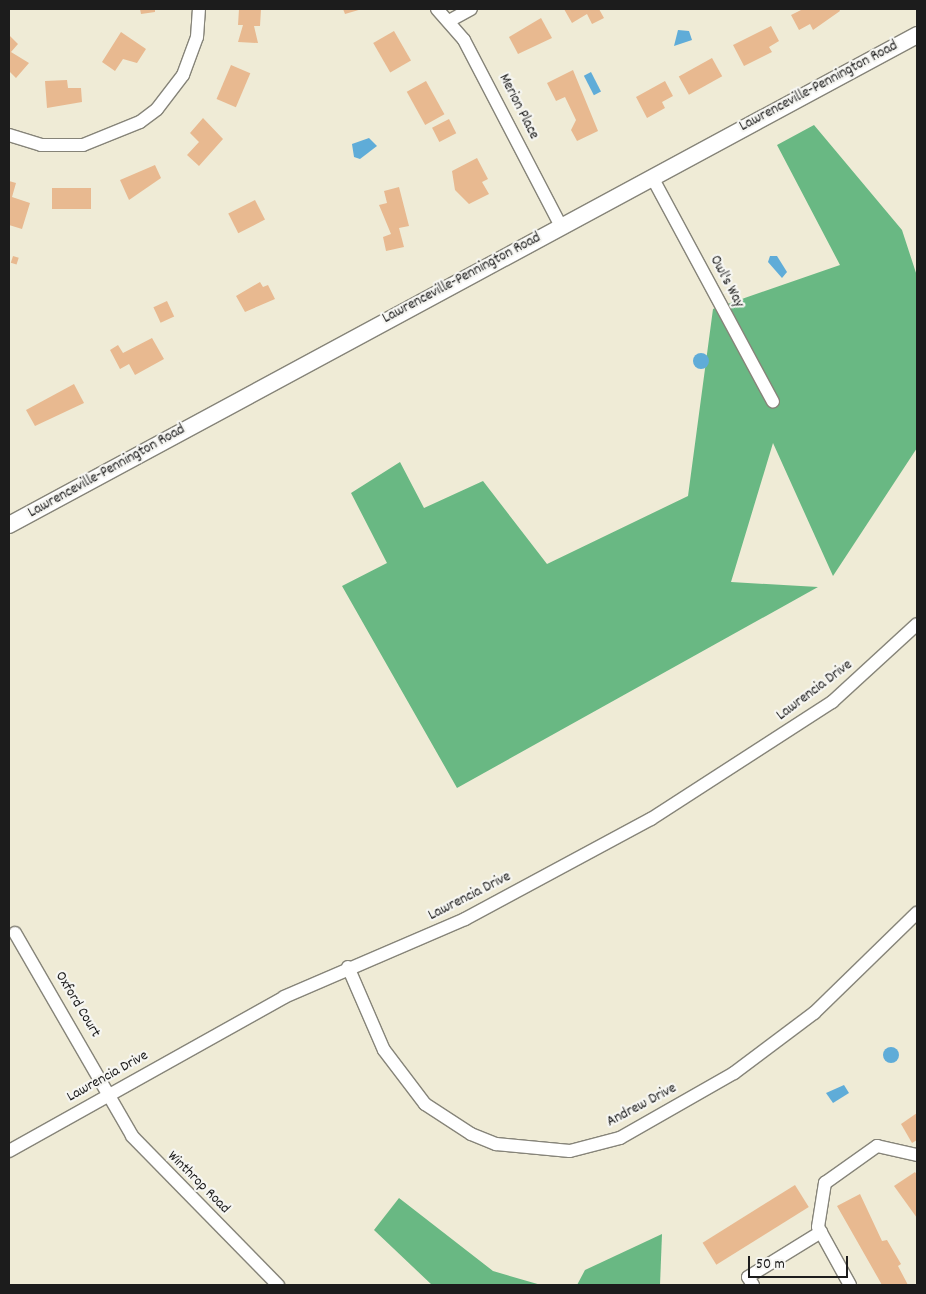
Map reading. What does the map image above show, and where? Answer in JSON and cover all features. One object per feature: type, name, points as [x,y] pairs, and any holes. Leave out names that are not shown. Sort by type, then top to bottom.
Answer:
[{"type":"street","points":[[9,135],[41,145],[83,145],[140,122],[183,75],[196,37],[199,9]]},
{"type":"street","name":"Merion Place","points":[[438,9],[449,21],[476,62],[561,226]]},
{"type":"street","points":[[449,21],[471,9]]},
{"type":"street","name":"Lawrenceville-Pennington Road","points":[[9,525],[652,176],[917,35]]},
{"type":"street","name":"Owl's Way","points":[[652,176],[773,402]]},
{"type":"street","name":"Lawrencia Drive","points":[[9,1151],[111,1093],[348,967],[465,920],[651,819],[832,702],[917,624]]},
{"type":"street","name":"Andrew Drive","points":[[348,967],[389,1058],[425,1104],[471,1134],[496,1144],[570,1151],[620,1138],[734,1073],[814,1013],[917,913]]},
{"type":"street","name":"Oxford Court","points":[[15,933],[111,1093]]},
{"type":"street","name":"Winthrop Road","points":[[111,1093],[148,1157],[275,1284]]},
{"type":"street","points":[[850,1285],[821,1232],[825,1184],[877,1146],[917,1155]]},
{"type":"street","points":[[753,1285],[748,1277],[821,1232]]},
{"type":"green space","points":[[814,125],[902,230],[917,276],[917,448],[833,576],[773,443],[731,582],[818,587],[457,788],[342,586],[387,563],[351,493],[400,462],[424,508],[483,481],[547,564],[688,496],[713,309],[840,265],[777,145]]},
{"type":"green space","points":[[399,1198],[493,1271],[541,1285],[432,1285],[374,1230]]},
{"type":"green space","points":[[662,1234],[660,1285],[577,1285],[585,1270]]},
{"type":"water","points":[[678,30],[689,31],[692,40],[674,46]]},
{"type":"water","points":[[591,72],[601,92],[594,95],[584,76]]},
{"type":"water","points":[[369,138],[377,146],[360,159],[354,157],[352,144]]},
{"type":"water","points":[[770,256],[777,256],[787,272],[782,278],[768,262]]},
{"type":"water","points":[[698,353],[704,353],[709,358],[707,367],[698,369],[693,364],[693,358]]},
{"type":"water","points":[[891,1047],[897,1049],[899,1055],[897,1061],[891,1063],[885,1061],[883,1055],[885,1049]]},
{"type":"water","points":[[844,1085],[849,1093],[833,1103],[826,1093]]},
{"type":"building","points":[[140,9],[155,9],[155,12],[141,14]]},
{"type":"building","points":[[239,9],[261,9],[260,26],[254,26],[258,43],[238,42],[243,25],[238,25]]},
{"type":"building","points":[[343,9],[362,9],[345,14]]},
{"type":"building","points":[[564,9],[599,9],[604,18],[592,24],[587,14],[572,23]]},
{"type":"building","points":[[803,9],[839,9],[840,11],[813,30],[810,24],[799,30],[791,15]]},
{"type":"building","points":[[541,18],[552,38],[518,54],[509,37]]},
{"type":"building","points":[[771,26],[779,41],[769,47],[772,52],[744,66],[733,45]]},
{"type":"building","points":[[394,31],[411,60],[390,72],[373,43]]},
{"type":"building","points":[[121,32],[146,49],[137,63],[123,59],[115,71],[102,62]]},
{"type":"building","points":[[9,35],[18,44],[11,52],[29,63],[16,78],[9,71]]},
{"type":"building","points":[[712,58],[722,76],[689,95],[679,76]]},
{"type":"building","points":[[231,65],[250,73],[236,107],[217,99]]},
{"type":"building","points":[[573,70],[598,131],[577,141],[571,130],[576,120],[565,97],[556,101],[547,83]]},
{"type":"building","points":[[67,80],[68,88],[81,88],[82,102],[47,108],[45,81]]},
{"type":"building","points":[[426,81],[444,114],[425,125],[407,92]]},
{"type":"building","points":[[665,81],[673,96],[662,102],[665,108],[647,118],[636,97]]},
{"type":"building","points":[[203,118],[223,139],[199,166],[187,155],[199,142],[190,133]]},
{"type":"building","points":[[449,119],[456,133],[439,142],[432,128]]},
{"type":"building","points":[[477,158],[488,179],[482,182],[489,194],[469,204],[455,190],[452,171]]},
{"type":"building","points":[[155,165],[161,178],[129,200],[120,180]]},
{"type":"building","points":[[9,181],[16,183],[12,197],[30,203],[22,229],[9,225]]},
{"type":"building","points":[[399,187],[409,226],[399,228],[404,247],[386,251],[383,237],[391,234],[379,205],[387,203],[384,191]]},
{"type":"building","points":[[52,188],[91,188],[91,209],[52,209]]},
{"type":"building","points":[[255,200],[265,220],[238,233],[228,214]]},
{"type":"building","points":[[13,256],[19,258],[17,265],[11,263]]},
{"type":"building","points":[[260,282],[263,287],[268,285],[275,299],[245,312],[236,296]]},
{"type":"building","points":[[167,301],[174,316],[161,323],[153,307]]},
{"type":"building","points":[[152,338],[164,359],[135,375],[129,364],[120,369],[110,350],[118,345],[123,353]]},
{"type":"building","points":[[74,384],[84,403],[35,426],[26,410]]},
{"type":"building","points":[[917,1113],[917,1140],[912,1143],[901,1124]]},
{"type":"building","points":[[915,1172],[917,1175],[917,1218],[894,1186]]},
{"type":"building","points":[[795,1185],[809,1207],[716,1265],[703,1243]]},
{"type":"building","points":[[860,1194],[882,1241],[887,1240],[901,1264],[898,1266],[908,1285],[882,1285],[837,1206]]}]
